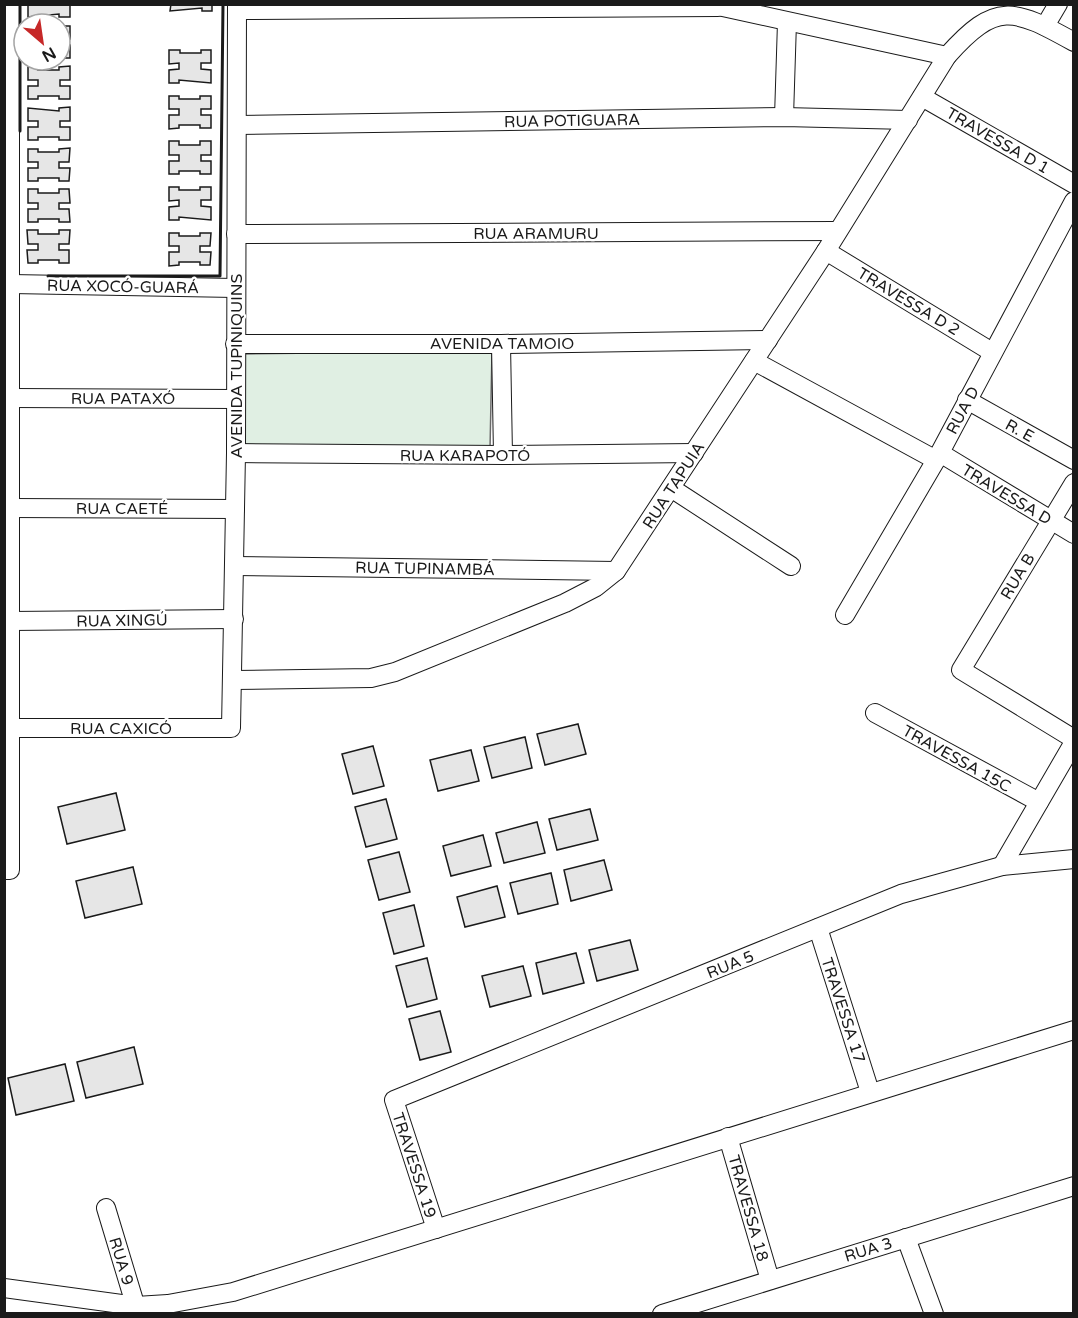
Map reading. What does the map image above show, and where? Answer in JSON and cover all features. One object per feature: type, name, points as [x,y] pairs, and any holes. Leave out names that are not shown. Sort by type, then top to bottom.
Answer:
[{"type":"street","points":[[7,870],[11,728],[10,4]]},
{"type":"street","points":[[1045,26],[1058,4]]},
{"type":"street","points":[[237,7],[713,6],[947,56]]},
{"type":"street","name":"AVENIDA TUPINIQUINS","points":[[231,728],[234,680],[236,453],[237,7]]},
{"type":"street","name":"RUA TAPUIA","points":[[234,680],[382,679],[565,603],[616,571],[826,251],[947,56],[974,27],[995,16],[1018,16],[1045,26],[1074,42]]},
{"type":"street","points":[[784,117],[787,22]]},
{"type":"street","name":"TRAVESSA D 1","points":[[922,97],[1074,184]]},
{"type":"street","name":"RUA POTIGUARA","points":[[237,125],[784,117],[908,120]]},
{"type":"street","name":"RUA D","points":[[844,615],[938,457],[1074,201]]},
{"type":"street","name":"RUA ARAMURU","points":[[236,234],[837,231]]},
{"type":"street","name":"TRAVESSA D 2","points":[[826,251],[992,352]]},
{"type":"street","name":"RUA XOCÓ-GUARÁ","points":[[9,275],[235,288]]},
{"type":"street","name":"AVENIDA TAMOIO","points":[[235,344],[501,344],[768,340]]},
{"type":"street","points":[[501,344],[503,455]]},
{"type":"street","name":"TRAVESSA D","points":[[754,361],[938,457],[1074,534]]},
{"type":"street","name":"RUA PATAXÓ","points":[[11,398],[235,399]]},
{"type":"street","name":"R. E","points":[[967,400],[1074,459]]},
{"type":"street","name":"RUA KARAPOTÓ","points":[[236,453],[503,455],[694,453]]},
{"type":"street","name":"RUA B","points":[[1074,483],[961,670],[1074,740]]},
{"type":"street","points":[[671,488],[791,566]]},
{"type":"street","name":"RUA CAETÉ","points":[[10,508],[235,509]]},
{"type":"street","name":"RUA TUPINAMBÁ","points":[[234,566],[616,571]]},
{"type":"street","name":"RUA XINGÚ","points":[[10,621],[234,619]]},
{"type":"street","name":"TRAVESSA 15C","points":[[875,713],[1039,802]]},
{"type":"street","name":"RUA CAXICÓ","points":[[11,728],[231,728]]},
{"type":"street","points":[[1002,866],[1074,740]]},
{"type":"street","name":"RUA 5","points":[[394,1100],[901,894],[1002,866],[1074,859]]},
{"type":"street","name":"TRAVESSA 17","points":[[818,928],[870,1092]]},
{"type":"street","points":[[4,1288],[137,1310],[233,1292],[1074,1030]]},
{"type":"street","name":"TRAVESSA 19","points":[[394,1100],[436,1229]]},
{"type":"street","name":"TRAVESSA 18","points":[[728,1137],[770,1280]]},
{"type":"street","name":"RUA 3","points":[[662,1314],[1074,1186]]},
{"type":"street","name":"RUA 9","points":[[106,1208],[137,1310]]},
{"type":"street","points":[[906,1238],[934,1314]]},
{"type":"green space","points":[[492,351],[490,449],[243,446],[243,354]]},
{"type":"building","points":[[28,4],[70,4],[70,12],[28,12]]},
{"type":"building","points":[[171,4],[212,4],[212,11],[202,11],[202,8],[170,11]]},
{"type":"building","points":[[169,50],[180,50],[180,53],[201,53],[201,50],[211,50],[211,63],[201,63],[201,69],[211,70],[211,83],[179,80],[179,83],[169,83],[169,70],[179,69],[179,63],[169,64]]},
{"type":"building","points":[[28,72],[70,72],[70,80],[60,80],[60,86],[70,86],[70,99],[59,99],[59,96],[38,96],[38,99],[28,99],[28,86],[38,86],[38,80],[28,80]]},
{"type":"building","points":[[169,96],[179,96],[179,99],[200,99],[200,96],[211,96],[211,109],[201,109],[201,115],[211,115],[211,128],[200,128],[200,125],[179,125],[179,128],[169,129],[169,115],[179,115],[179,109],[169,109]]},
{"type":"building","points":[[70,107],[70,121],[60,121],[60,127],[70,127],[70,140],[59,140],[59,137],[38,137],[38,140],[28,140],[28,127],[38,127],[38,121],[28,121],[28,108],[59,111],[59,108]]},
{"type":"building","points":[[169,141],[179,141],[179,145],[200,145],[200,141],[211,141],[211,155],[201,155],[201,161],[211,161],[211,174],[200,174],[200,171],[179,171],[179,174],[169,174],[169,161],[179,161],[179,155],[169,155]]},
{"type":"building","points":[[70,148],[69,162],[59,162],[59,168],[70,168],[69,181],[59,181],[59,178],[38,178],[38,181],[28,181],[28,168],[38,168],[38,162],[28,162],[28,149],[38,149],[38,152],[59,152],[59,149]]},
{"type":"building","points":[[169,187],[179,187],[179,190],[200,190],[200,187],[211,187],[211,200],[201,200],[201,206],[211,207],[211,220],[179,217],[179,220],[169,220],[169,207],[179,206],[179,200],[169,201]]},
{"type":"building","points":[[28,189],[38,189],[38,193],[59,193],[59,189],[69,189],[70,203],[59,203],[59,209],[69,209],[70,222],[59,222],[59,219],[38,219],[38,222],[28,222],[28,209],[38,209],[38,203],[28,203]]},
{"type":"building","points":[[27,230],[38,230],[38,234],[59,234],[59,230],[70,230],[69,244],[59,244],[59,250],[69,250],[69,263],[59,263],[59,260],[38,260],[38,263],[28,263],[27,250],[38,250],[38,244],[28,244]]},
{"type":"building","points":[[169,233],[179,233],[179,236],[200,236],[200,233],[211,233],[210,246],[200,246],[200,252],[211,252],[210,265],[200,265],[200,262],[179,262],[179,265],[169,266],[169,252],[179,252],[179,246],[169,246]]},
{"type":"building","points":[[578,724],[586,754],[545,765],[537,734]]},
{"type":"building","points":[[525,737],[532,768],[492,778],[484,747]]},
{"type":"building","points":[[373,746],[384,786],[353,794],[342,754]]},
{"type":"building","points":[[471,750],[479,781],[438,791],[430,760]]},
{"type":"building","points":[[116,793],[125,830],[67,844],[58,807]]},
{"type":"building","points":[[386,799],[397,839],[366,847],[355,807]]},
{"type":"building","points":[[590,809],[598,840],[557,850],[549,819]]},
{"type":"building","points":[[537,822],[545,853],[504,863],[496,833]]},
{"type":"building","points":[[483,835],[491,866],[451,876],[443,846]]},
{"type":"building","points":[[399,852],[410,892],[379,900],[368,860]]},
{"type":"building","points":[[604,860],[612,890],[571,901],[564,870]]},
{"type":"building","points":[[133,867],[142,904],[85,918],[76,881]]},
{"type":"building","points":[[551,873],[558,904],[518,914],[510,883]]},
{"type":"building","points":[[497,886],[505,917],[465,927],[457,897]]},
{"type":"building","points":[[414,905],[424,946],[394,954],[383,913]]},
{"type":"building","points":[[630,940],[638,970],[597,981],[589,950]]},
{"type":"building","points":[[576,953],[584,983],[543,994],[536,963]]},
{"type":"building","points":[[427,958],[437,999],[407,1007],[396,966]]},
{"type":"building","points":[[523,966],[531,996],[490,1007],[482,976]]},
{"type":"building","points":[[440,1011],[451,1052],[420,1060],[409,1019]]},
{"type":"building","points":[[134,1047],[143,1084],[86,1098],[77,1062]]},
{"type":"building","points":[[65,1064],[74,1101],[16,1115],[8,1078]]},
{"type":"wall","points":[[20,4],[20,131]]},
{"type":"wall","points":[[48,276],[220,276],[223,4]]}]
